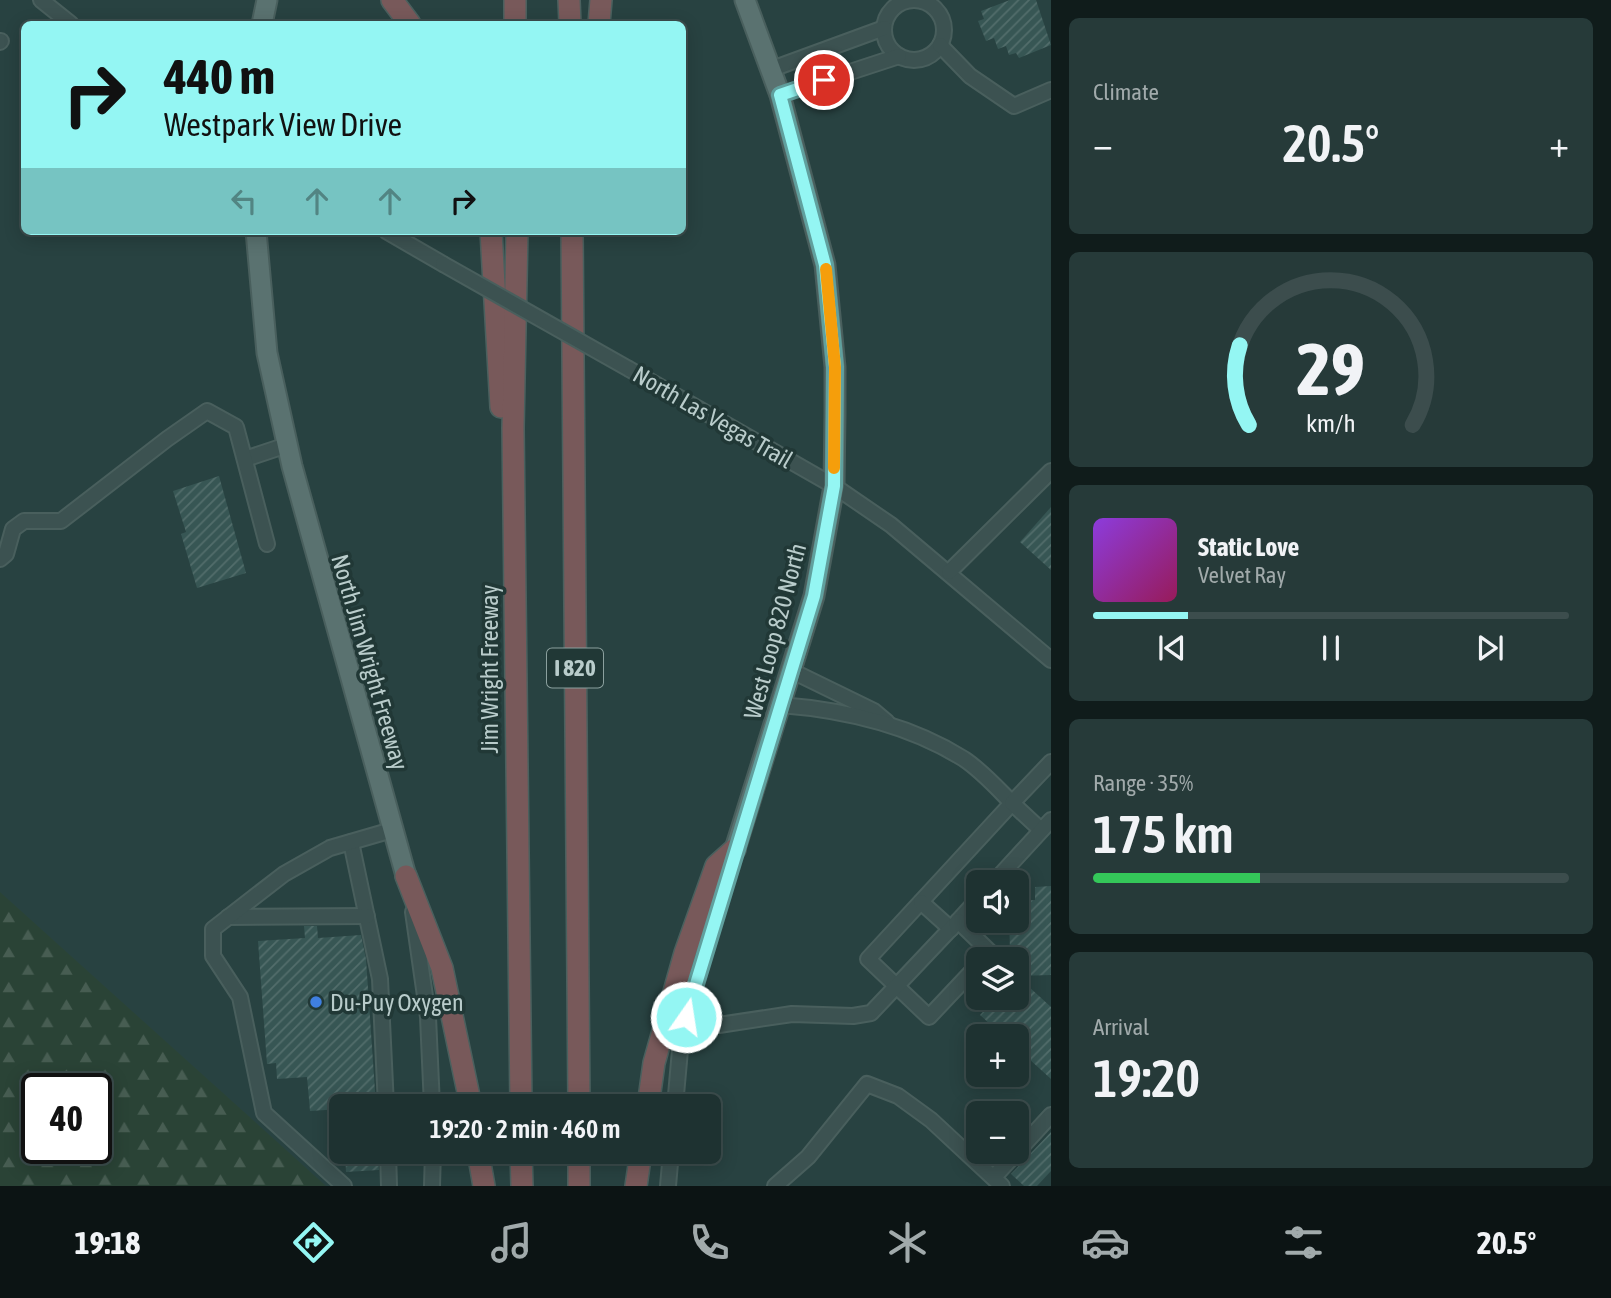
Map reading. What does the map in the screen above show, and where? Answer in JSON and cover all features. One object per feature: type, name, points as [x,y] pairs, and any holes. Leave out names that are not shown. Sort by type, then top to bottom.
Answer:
[{"type":"highway","points":[[392,0],[408,21]]},
{"type":"highway","points":[[515,0],[515,21]]},
{"type":"highway","points":[[569,0],[570,21]]},
{"type":"highway","points":[[599,21],[601,0]]},
{"type":"highway","points":[[491,235],[501,407],[513,428]]},
{"type":"highway","name":"Jim Wright Freeway","points":[[517,235],[513,428],[521,1094]]},
{"type":"highway","name":"I 820","points":[[572,235],[579,1094]]},
{"type":"highway","points":[[650,1094],[654,1063],[685,953],[716,866],[735,849]]},
{"type":"highway","points":[[406,876],[442,968],[468,1094]]},
{"type":"highway","points":[[480,1164],[484,1186]]},
{"type":"highway","points":[[521,1164],[522,1186]]},
{"type":"highway","points":[[579,1164],[579,1186]]},
{"type":"highway","points":[[636,1186],[639,1164]]},
{"type":"main road","points":[[263,21],[267,0]]},
{"type":"main road","name":"West Loop 820 North","points":[[735,849],[814,596],[834,486],[835,367],[825,265],[780,95],[745,0]]},
{"type":"main road","name":"North Jim Wright Freeway","points":[[256,235],[267,353],[287,445],[316,561],[406,876]]},
{"type":"street","points":[[41,0],[67,21]]},
{"type":"street","points":[[905,2],[933,3],[944,28],[940,46],[926,58],[907,60],[898,56],[887,44],[884,28],[890,12],[905,2]]},
{"type":"street","points":[[772,69],[884,28]]},
{"type":"street","points":[[940,46],[970,76],[1014,106],[1051,90]]},
{"type":"street","points":[[780,95],[898,56]]},
{"type":"street","name":"North Las Vegas Trail","points":[[393,235],[834,486],[891,525],[1051,660]]},
{"type":"street","points":[[0,559],[6,554],[13,529],[24,521],[61,521],[207,411],[236,427],[267,544]]},
{"type":"street","points":[[245,459],[287,445]]},
{"type":"street","points":[[949,572],[1051,471]]},
{"type":"street","points":[[792,671],[965,760],[1044,828],[1051,845]]},
{"type":"street","points":[[781,705],[817,708],[887,722]]},
{"type":"street","points":[[966,978],[929,1017],[868,959],[1051,762]]},
{"type":"street","points":[[1005,870],[1044,828]]},
{"type":"street","points":[[344,1186],[264,1113],[240,997],[213,956],[213,929],[284,874],[330,848],[393,830]]},
{"type":"street","points":[[351,842],[380,979],[385,1094]]},
{"type":"street","name":"West Loop 820 North","points":[[676,1094],[686,1017],[735,849]]},
{"type":"street","name":"North Jim Wright Freeway","points":[[406,876],[428,1017],[431,1094]]},
{"type":"street","points":[[921,902],[983,947]]},
{"type":"street","points":[[686,1017],[719,1025],[792,1014],[863,1015],[880,1007],[966,912]]},
{"type":"street","points":[[228,917],[367,916]]},
{"type":"street","points":[[775,1186],[808,1157],[867,1084],[898,1096],[998,1181],[1051,1115]]},
{"type":"street","points":[[388,1164],[389,1186]]},
{"type":"street","points":[[432,1186],[433,1164]]},
{"type":"street","points":[[668,1186],[670,1164]]},
{"type":"green space","points":[[0,892],[326,1186],[0,1186]]},
{"type":"building","points":[[1010,0],[1036,0],[1051,45],[1019,58],[1016,53],[1009,55],[1006,46],[998,49],[994,38],[986,41],[978,21],[984,19],[981,11]]},
{"type":"building","points":[[219,476],[246,573],[197,588],[181,534],[186,532],[173,491]]},
{"type":"building","points":[[1051,507],[1051,570],[1020,542]]},
{"type":"building","points":[[1051,886],[1051,975],[1029,976],[1029,947],[1010,947],[1009,933],[1029,933],[1029,900],[1035,900],[1035,887]]},
{"type":"building","name":"Du-Puy Oxygen","points":[[304,926],[317,926],[318,938],[361,935],[366,959],[375,1094],[329,1094],[329,1110],[310,1111],[307,1077],[277,1079],[276,1063],[267,1064],[258,941],[305,938]]},
{"type":"building","points":[[1029,987],[1051,1007],[1051,1079],[1029,1059],[1029,1024],[990,1024],[980,1015],[985,1010],[1029,1010]]},
{"type":"building","points":[[1051,1132],[1051,1171],[1037,1186],[1024,1186],[1011,1174],[1021,1164],[1029,1164],[1029,1155]]},
{"type":"building","points":[[346,1164],[379,1164],[379,1170],[346,1172]]},
{"type":"slow traffic","points":[[826,269],[835,367],[834,468]]},
{"type":"place","name":"Du-Puy Oxygen","points":[[316,1002]]},
{"type":"route","points":[[686,1017],[814,596],[834,486],[835,367],[825,265],[780,95],[824,80]]}]
